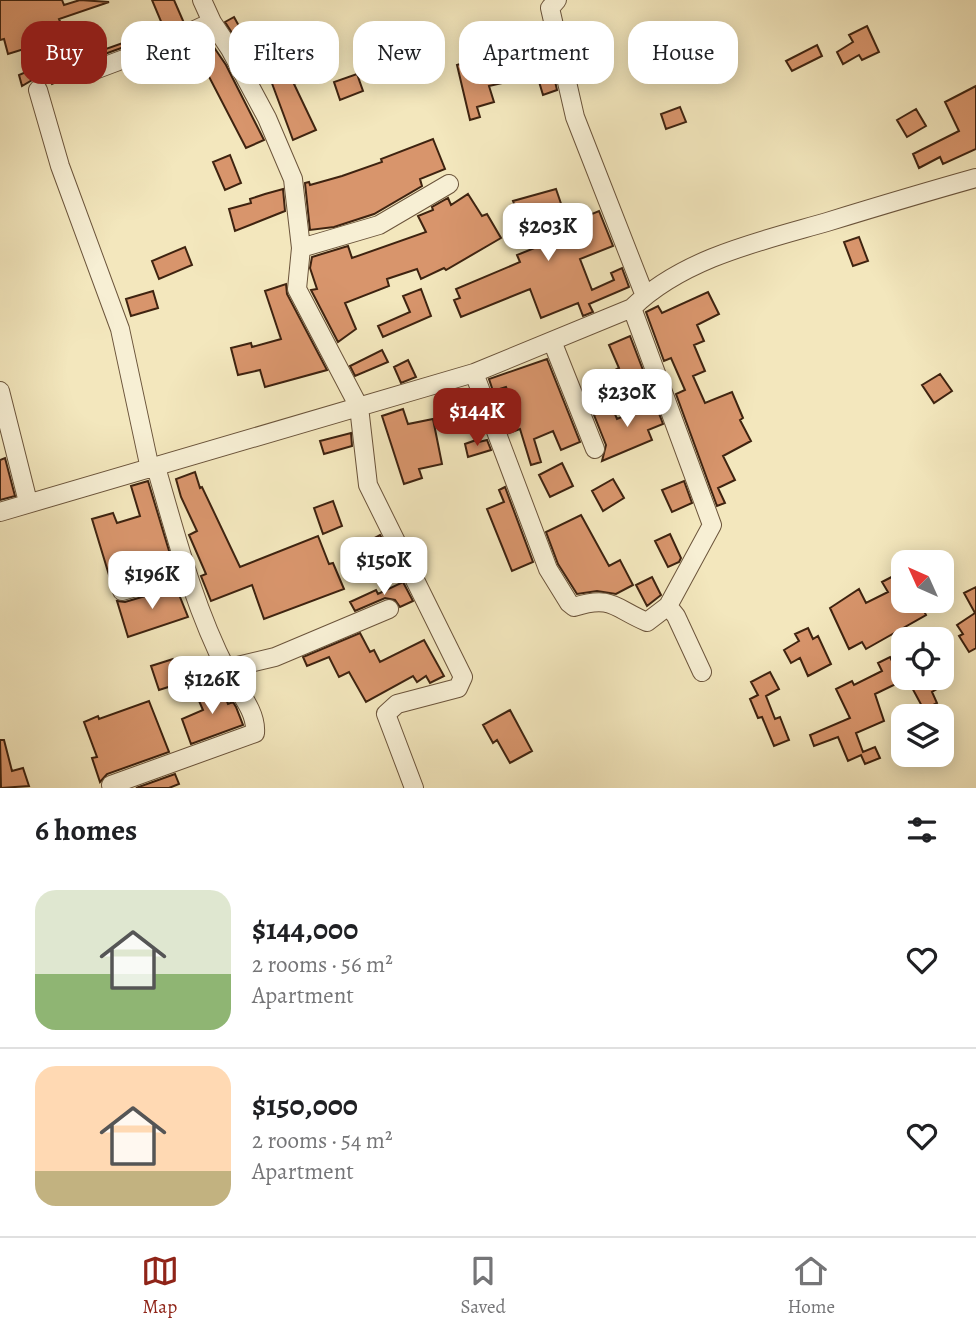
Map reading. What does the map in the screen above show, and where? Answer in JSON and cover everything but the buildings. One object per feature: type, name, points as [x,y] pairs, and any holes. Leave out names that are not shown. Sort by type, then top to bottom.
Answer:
[{"type":"street","points":[[202,0],[212,21]]},
{"type":"street","points":[[474,373],[548,569],[569,603],[574,607],[596,600],[606,602],[647,622],[668,606],[712,525],[575,117],[550,8],[557,0]]},
{"type":"street","points":[[215,26],[267,118],[293,178],[301,248],[297,289],[359,407],[368,485],[463,677],[458,688],[397,704],[386,714],[414,788]]},
{"type":"street","points":[[38,90],[60,166],[120,329],[153,468],[187,572],[226,668],[256,722],[256,733],[111,785]]},
{"type":"street","points":[[0,512],[474,373],[639,302],[692,268],[736,248],[976,178]]},
{"type":"street","points":[[301,248],[379,225],[449,184]]},
{"type":"street","points":[[552,341],[595,449]]},
{"type":"street","points":[[0,391],[28,502]]},
{"type":"street","points":[[122,591],[187,572]]},
{"type":"street","points":[[668,606],[676,616],[702,672]]},
{"type":"street","points":[[226,668],[275,657],[389,609]]}]
